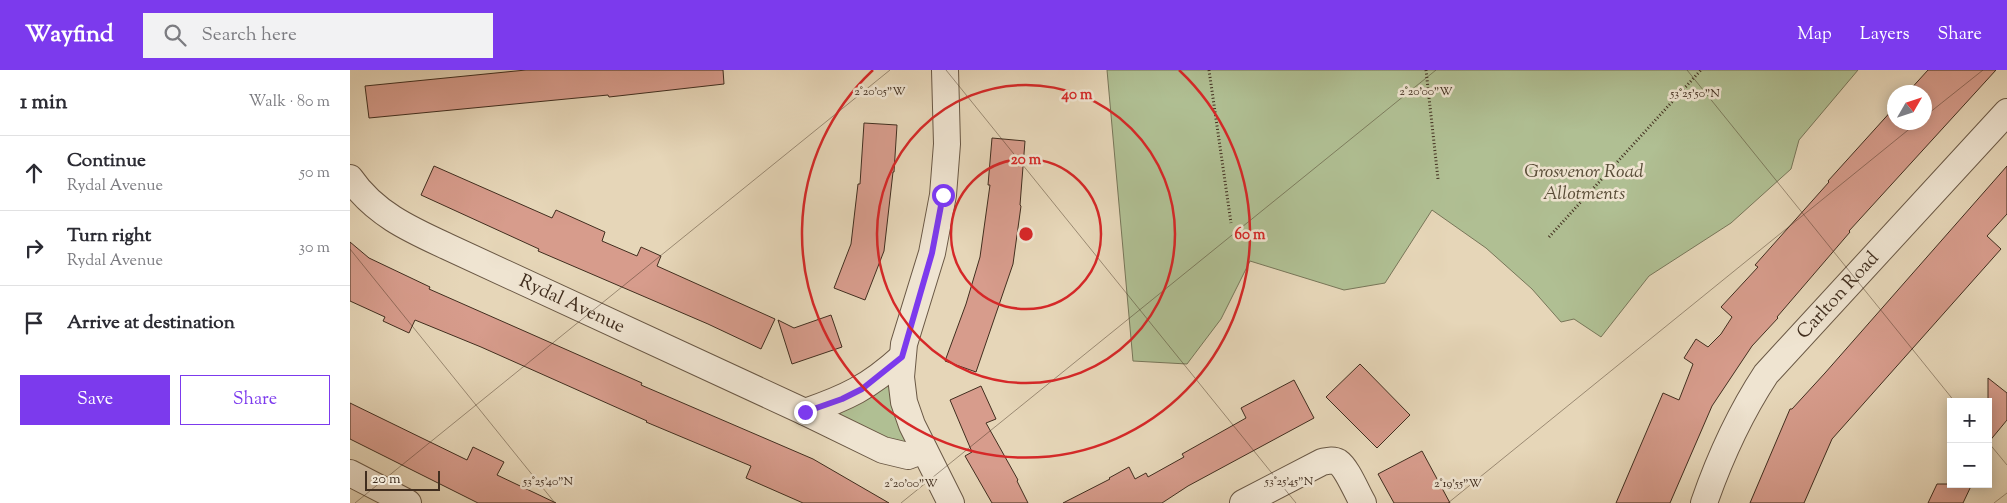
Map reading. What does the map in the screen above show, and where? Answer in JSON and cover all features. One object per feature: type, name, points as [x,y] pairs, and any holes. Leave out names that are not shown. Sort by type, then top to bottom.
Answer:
[{"type":"street","points":[[945,70],[947,144],[943,195],[932,253],[902,357],[901,376],[904,402],[912,425],[951,503]]},
{"type":"street","name":"Carlton Road","points":[[1704,503],[1745,405],[1766,374],[2007,112]]},
{"type":"street","name":"Rydal Avenue","points":[[350,178],[375,207],[397,223],[883,450],[908,456],[924,450]]},
{"type":"street","points":[[805,412],[842,399],[862,389],[902,357]]},
{"type":"street","points":[[1243,503],[1322,462],[1331,460],[1338,462],[1345,471],[1363,503]]},
{"type":"street","points":[[350,473],[408,503]]},
{"type":"path","points":[[1209,70],[1230,223]]},
{"type":"path","points":[[1426,70],[1438,179]]},
{"type":"path","points":[[1549,237],[1701,70]]},
{"type":"green space","name":"Grosvenor Road Allotments","points":[[1107,70],[1858,70],[1799,140],[1791,169],[1731,223],[1649,276],[1601,337],[1574,319],[1561,322],[1532,289],[1486,248],[1432,210],[1385,283],[1344,290],[1250,261],[1221,319],[1187,364],[1133,361]]},
{"type":"green space","points":[[901,377],[908,456],[838,428],[842,399]]},
{"type":"building","points":[[526,70],[723,70],[724,84],[609,97],[608,95],[369,118],[365,86]]},
{"type":"building","points":[[1928,70],[1996,70],[1849,231],[1778,318],[1752,346],[1712,406],[1670,503],[1616,503],[1663,393],[1679,400],[1693,364],[1684,358],[1696,339],[1708,347],[1721,334],[1732,317],[1721,307],[1758,267],[1755,265],[1887,116],[1887,130],[1932,130],[1932,85],[1914,85]]},
{"type":"building","points":[[864,123],[897,125],[894,172],[884,251],[865,300],[834,288],[851,244],[858,184],[860,184]]},
{"type":"building","points":[[992,138],[1025,141],[1021,206],[1013,264],[976,372],[945,361],[966,304],[980,257],[990,185],[988,185]]},
{"type":"building","points":[[434,166],[552,218],[556,210],[605,232],[602,241],[637,256],[641,247],[661,256],[657,266],[775,319],[761,349],[708,324],[538,251],[539,249],[421,195]]},
{"type":"building","points":[[2007,166],[2007,214],[1987,236],[2001,249],[1832,439],[1804,503],[1750,503],[1790,409],[1825,373]]},
{"type":"building","points":[[350,242],[369,258],[430,287],[429,289],[642,383],[641,385],[813,459],[889,503],[803,503],[746,478],[751,466],[646,422],[481,347],[415,320],[409,333],[383,321],[385,317],[350,301]]},
{"type":"building","points":[[831,315],[842,347],[792,364],[778,320],[794,328]]},
{"type":"building","points":[[1360,364],[1410,415],[1377,448],[1326,397]]},
{"type":"building","points":[[1988,378],[2007,393],[2007,420],[1992,438],[1992,398],[1988,398]]},
{"type":"building","points":[[1294,380],[1314,418],[1188,486],[1162,503],[1063,503],[1129,467],[1135,479],[1146,473],[1148,477],[1184,457],[1182,454],[1246,418],[1241,408]]},
{"type":"building","points":[[981,386],[996,419],[986,423],[1018,480],[1028,503],[992,503],[965,456],[972,452],[950,400]]},
{"type":"building","points":[[350,403],[467,460],[473,447],[504,462],[497,475],[556,503],[478,503],[350,439]]},
{"type":"building","points":[[1422,451],[1450,503],[1394,503],[1378,474]]},
{"type":"building","points":[[1937,484],[1947,484],[1947,488],[1970,488],[1963,503],[1928,503]]},
{"type":"route","points":[[805,412],[842,399],[862,389],[902,357],[904,344],[932,253],[943,195]]}]
